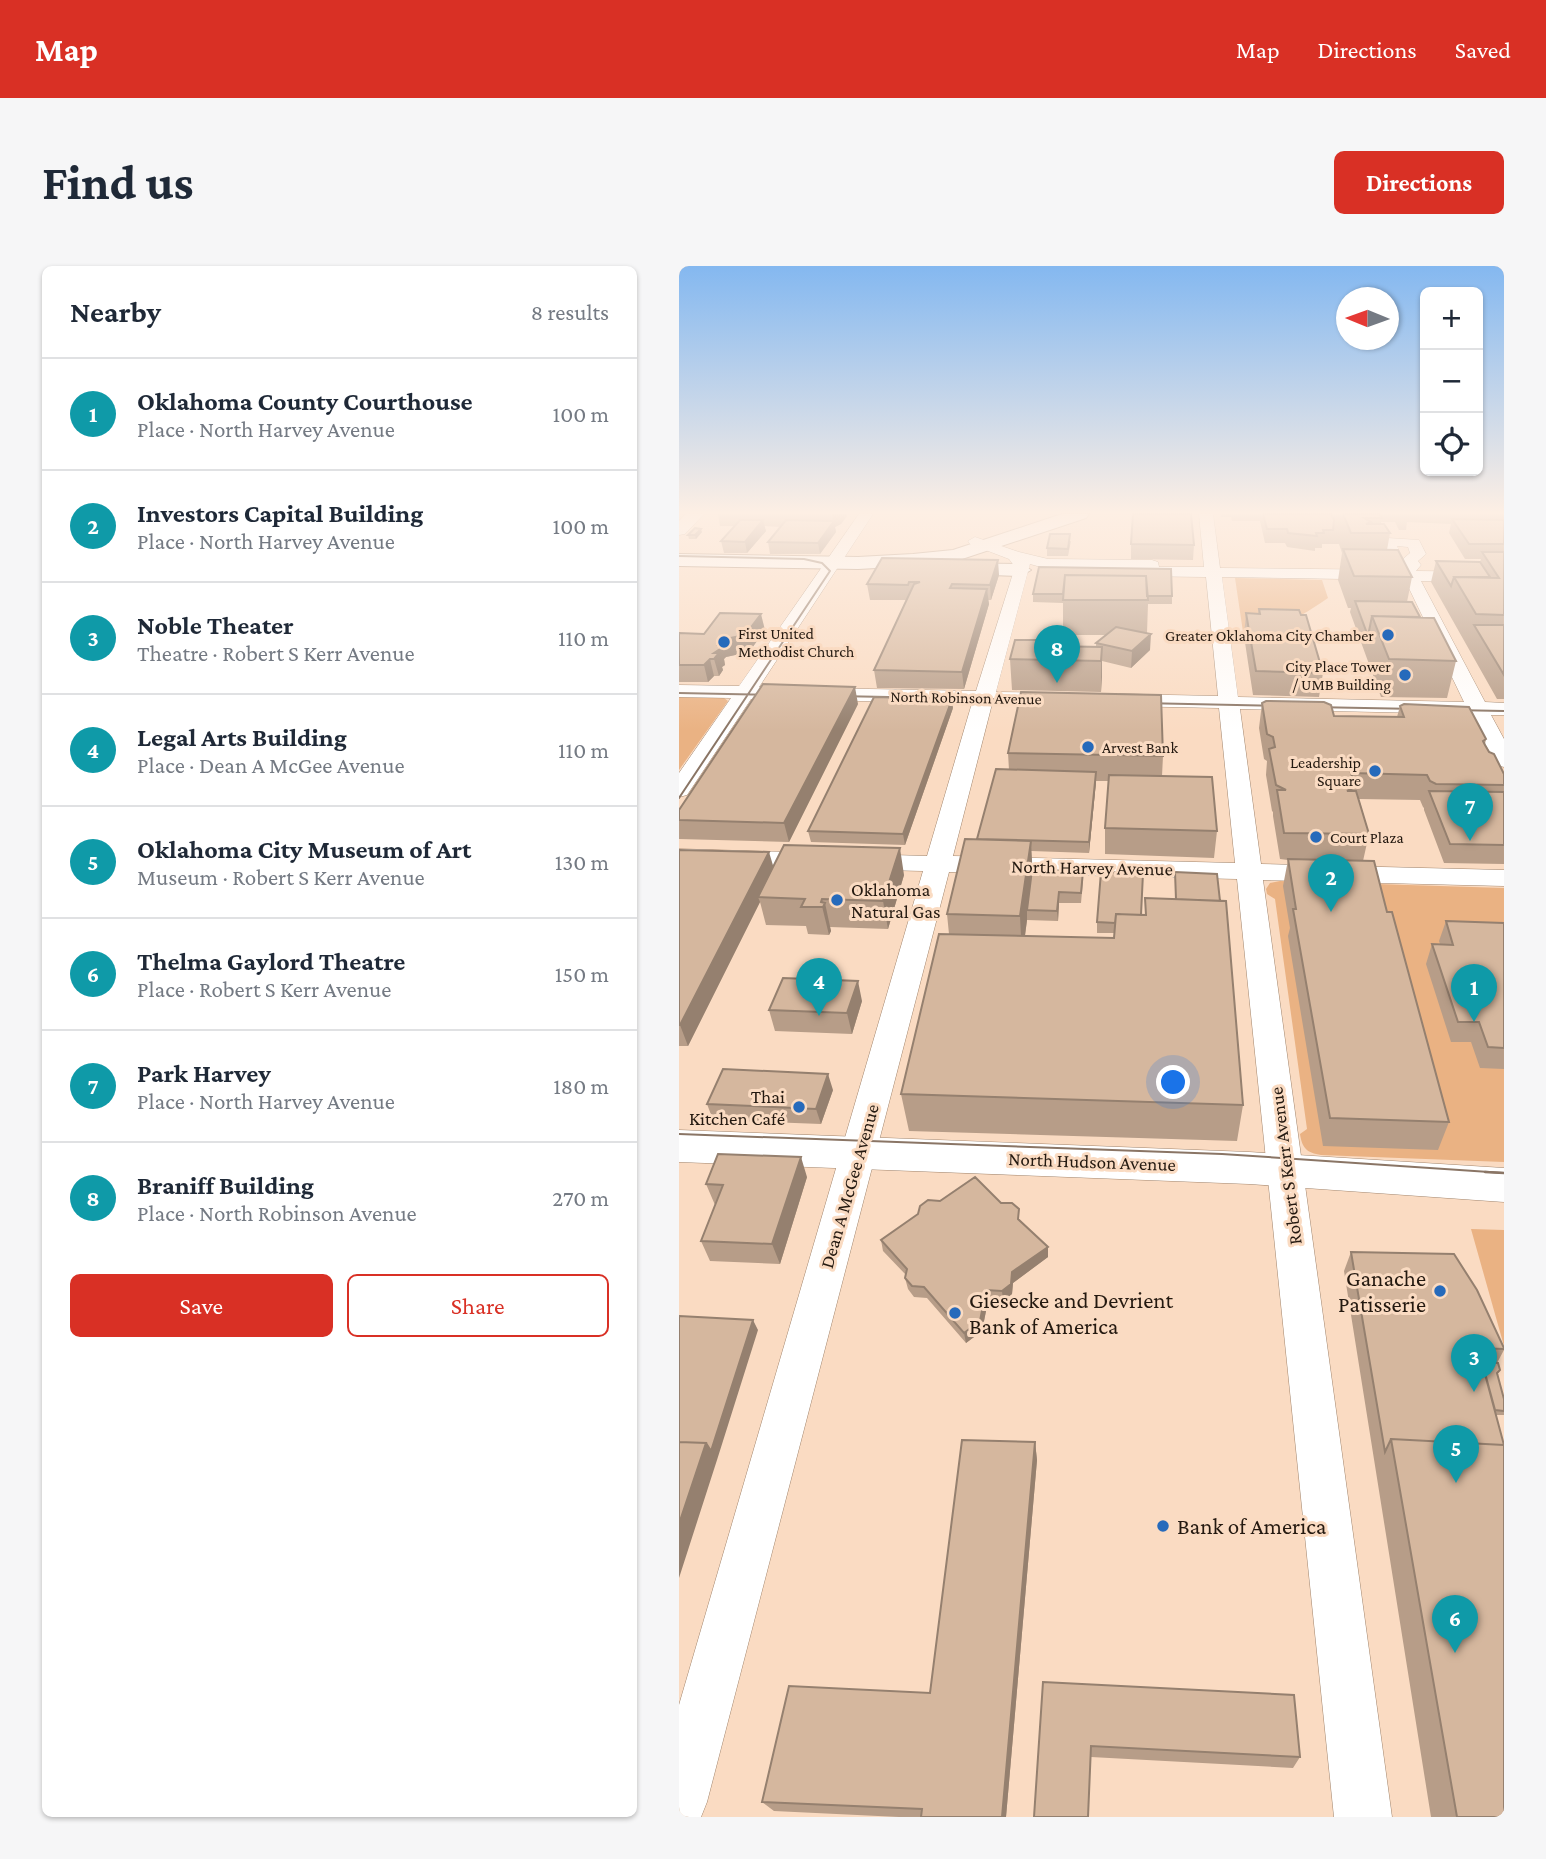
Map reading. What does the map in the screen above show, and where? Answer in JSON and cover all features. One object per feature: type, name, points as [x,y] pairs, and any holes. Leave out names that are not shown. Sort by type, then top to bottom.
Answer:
[{"type":"main road","name":"North Hudson Avenue","points":[[679,1146],[1286,1171],[1504,1185]]},
{"type":"street","points":[[679,790],[817,586]]},
{"type":"street","name":"Dean A McGee Avenue","points":[[679,1802],[985,697],[1012,586]]},
{"type":"street","name":"Robert S Kerr Avenue","points":[[1215,586],[1363,1817]]},
{"type":"street","points":[[1415,586],[1504,760]]},
{"type":"street","name":"North Robinson Avenue","points":[[679,691],[1504,709]]},
{"type":"street","name":"North Harvey Avenue","points":[[679,857],[1504,878]]},
{"type":"shaded area","points":[[1236,586],[1324,586],[1328,598],[1298,617],[1267,629],[1243,632]]},
{"type":"shaded area","points":[[679,694],[724,698],[728,701],[679,770]]},
{"type":"shaded area","points":[[1280,881],[1504,888],[1504,1162],[1321,1155],[1306,1149],[1300,1134],[1307,1129],[1275,899],[1267,894],[1266,889],[1270,883]]},
{"type":"shaded area","points":[[1471,1229],[1504,1230],[1504,1346]]},
{"type":"building","points":[[913,586],[987,589],[962,672],[874,670]]},
{"type":"building","points":[[1035,586],[1064,586],[1063,594],[1033,594]]},
{"type":"building","points":[[1064,586],[1147,586],[1148,600],[1063,600]]},
{"type":"building","points":[[1147,586],[1172,586],[1172,596],[1147,596]]},
{"type":"building","points":[[1460,586],[1504,586],[1504,615],[1476,614]]},
{"type":"building","points":[[1355,601],[1412,602],[1420,617],[1372,616],[1368,636]]},
{"type":"building","points":[[1259,609],[1299,610],[1301,615],[1306,615],[1323,673],[1256,671],[1246,613],[1260,614]]},
{"type":"building","points":[[720,613],[761,614],[745,635],[721,640],[718,645],[720,649],[714,653],[719,653],[714,659],[704,665],[679,665],[679,633],[704,634]]},
{"type":"building","points":[[1372,616],[1434,618],[1456,661],[1389,659]]},
{"type":"building","points":[[1474,625],[1504,625],[1504,675]]},
{"type":"building","points":[[1116,627],[1151,634],[1132,651],[1096,643]]},
{"type":"building","points":[[1015,640],[1048,640],[1046,646],[1102,647],[1101,661],[1010,659]]},
{"type":"building","points":[[763,684],[855,687],[784,823],[679,820],[679,810]]},
{"type":"building","points":[[1021,692],[1161,695],[1163,756],[1008,753]]},
{"type":"building","points":[[874,697],[952,699],[903,834],[808,831]]},
{"type":"building","name":"Leadership Square","points":[[1324,702],[1331,705],[1334,716],[1404,717],[1400,706],[1404,704],[1469,707],[1486,739],[1483,741],[1485,745],[1489,752],[1494,754],[1504,774],[1504,785],[1436,784],[1430,781],[1427,775],[1351,773],[1355,787],[1347,791],[1356,791],[1369,834],[1284,833],[1277,790],[1286,790],[1276,785],[1269,749],[1275,747],[1273,737],[1267,734],[1262,703]]},
{"type":"building","points":[[996,769],[1096,772],[1089,842],[977,839]]},
{"type":"building","points":[[1109,775],[1212,777],[1217,831],[1105,828]]},
{"type":"building","points":[[1429,791],[1504,792],[1504,845],[1450,844]]},
{"type":"building","points":[[965,839],[1031,841],[1020,916],[947,914]]},
{"type":"building","points":[[784,845],[900,848],[883,901],[822,899],[821,902],[825,903],[823,907],[801,907],[805,899],[758,897]]},
{"type":"building","points":[[679,850],[769,852],[680,1025],[679,1025]]},
{"type":"building","points":[[1288,859],[1374,861],[1387,912],[1392,912],[1449,1122],[1330,1118],[1293,909],[1296,909]]},
{"type":"building","points":[[1032,870],[1083,871],[1081,893],[1059,892],[1057,911],[1027,910]]},
{"type":"building","points":[[1101,872],[1143,873],[1141,915],[1116,914],[1115,923],[1097,922]]},
{"type":"building","points":[[1175,872],[1217,874],[1220,901],[1176,899]]},
{"type":"building","points":[[1145,898],[1226,901],[1243,1105],[901,1094],[939,934],[1114,938],[1116,914],[1146,915]]},
{"type":"building","points":[[1446,921],[1504,923],[1504,1048],[1488,1047],[1479,1022],[1458,1022],[1432,944],[1453,945]]},
{"type":"building","points":[[783,978],[858,981],[847,1013],[769,1010]]},
{"type":"building","points":[[723,1069],[828,1074],[816,1109],[707,1104]]},
{"type":"building","points":[[718,1154],[801,1157],[772,1244],[701,1241],[723,1185],[706,1184]]},
{"type":"building","points":[[975,1177],[1001,1203],[1012,1203],[1019,1209],[1018,1219],[1048,1247],[1012,1272],[1011,1284],[1002,1291],[986,1290],[980,1321],[964,1333],[924,1287],[912,1286],[905,1278],[907,1269],[881,1240],[918,1214],[920,1206],[928,1200],[940,1201]]},
{"type":"building","points":[[1351,1252],[1454,1254],[1477,1290],[1504,1348],[1478,1348],[1504,1445],[1391,1439],[1385,1452]]},
{"type":"building","points":[[679,1316],[753,1320],[711,1451],[706,1443],[679,1442]]},
{"type":"building","points":[[1482,1362],[1498,1363],[1500,1370],[1497,1373],[1504,1399],[1504,1411],[1495,1410]]},
{"type":"building","points":[[1391,1439],[1504,1445],[1504,1817],[1457,1817]]},
{"type":"building","points":[[962,1440],[1035,1442],[1002,1817],[921,1817],[922,1809],[762,1802],[789,1686],[930,1693]]},
{"type":"building","points":[[679,1442],[706,1443],[679,1524]]},
{"type":"building","points":[[1043,1682],[1294,1695],[1300,1757],[1091,1746],[1088,1817],[1034,1817]]},
{"type":"tram line","points":[[748,694],[820,586]]},
{"type":"tram line","points":[[679,693],[748,694]]},
{"type":"tram line","points":[[679,798],[748,694]]},
{"type":"tram line","points":[[748,694],[777,695]]},
{"type":"tram line","points":[[836,696],[1039,700]]},
{"type":"tram line","points":[[1141,703],[1281,706]]},
{"type":"tram line","points":[[1312,707],[1417,709]]},
{"type":"tram line","points":[[1452,710],[1504,711]]},
{"type":"tram line","points":[[679,1134],[1222,1154],[1504,1173],[1485,1172]]},
{"type":"place","name":"Greater Oklahoma City Chamber","points":[[1388,635]]},
{"type":"place","name":"First United Methodist Church","points":[[724,642]]},
{"type":"place","name":"City Place Tower / UMB Building","points":[[1405,675]]},
{"type":"place","name":"Braniff Building","points":[[1057,683]]},
{"type":"place","name":"Arvest Bank","points":[[1088,747]]},
{"type":"place","name":"Leadership Square","points":[[1375,771]]},
{"type":"place","name":"Court Plaza","points":[[1316,837]]},
{"type":"place","name":"Park Harvey","points":[[1470,841]]},
{"type":"place","name":"Oklahoma Natural Gas","points":[[837,900]]},
{"type":"place","name":"Investors Capital Building","points":[[1331,912]]},
{"type":"place","name":"Legal Arts Building","points":[[819,1016]]},
{"type":"place","name":"Oklahoma County Courthouse","points":[[1474,1022]]},
{"type":"place","name":"Thai Kitchen Café","points":[[799,1107]]},
{"type":"place","name":"Ganache Patisserie","points":[[1440,1291]]},
{"type":"place","name":"Giesecke and Devrient Bank of America","points":[[955,1313]]},
{"type":"place","name":"Noble Theater","points":[[1474,1392]]},
{"type":"place","name":"Oklahoma City Museum of Art","points":[[1456,1483]]},
{"type":"place","name":"Bank of America","points":[[1163,1526]]},
{"type":"place","name":"Thelma Gaylord Theatre","points":[[1455,1653]]}]
